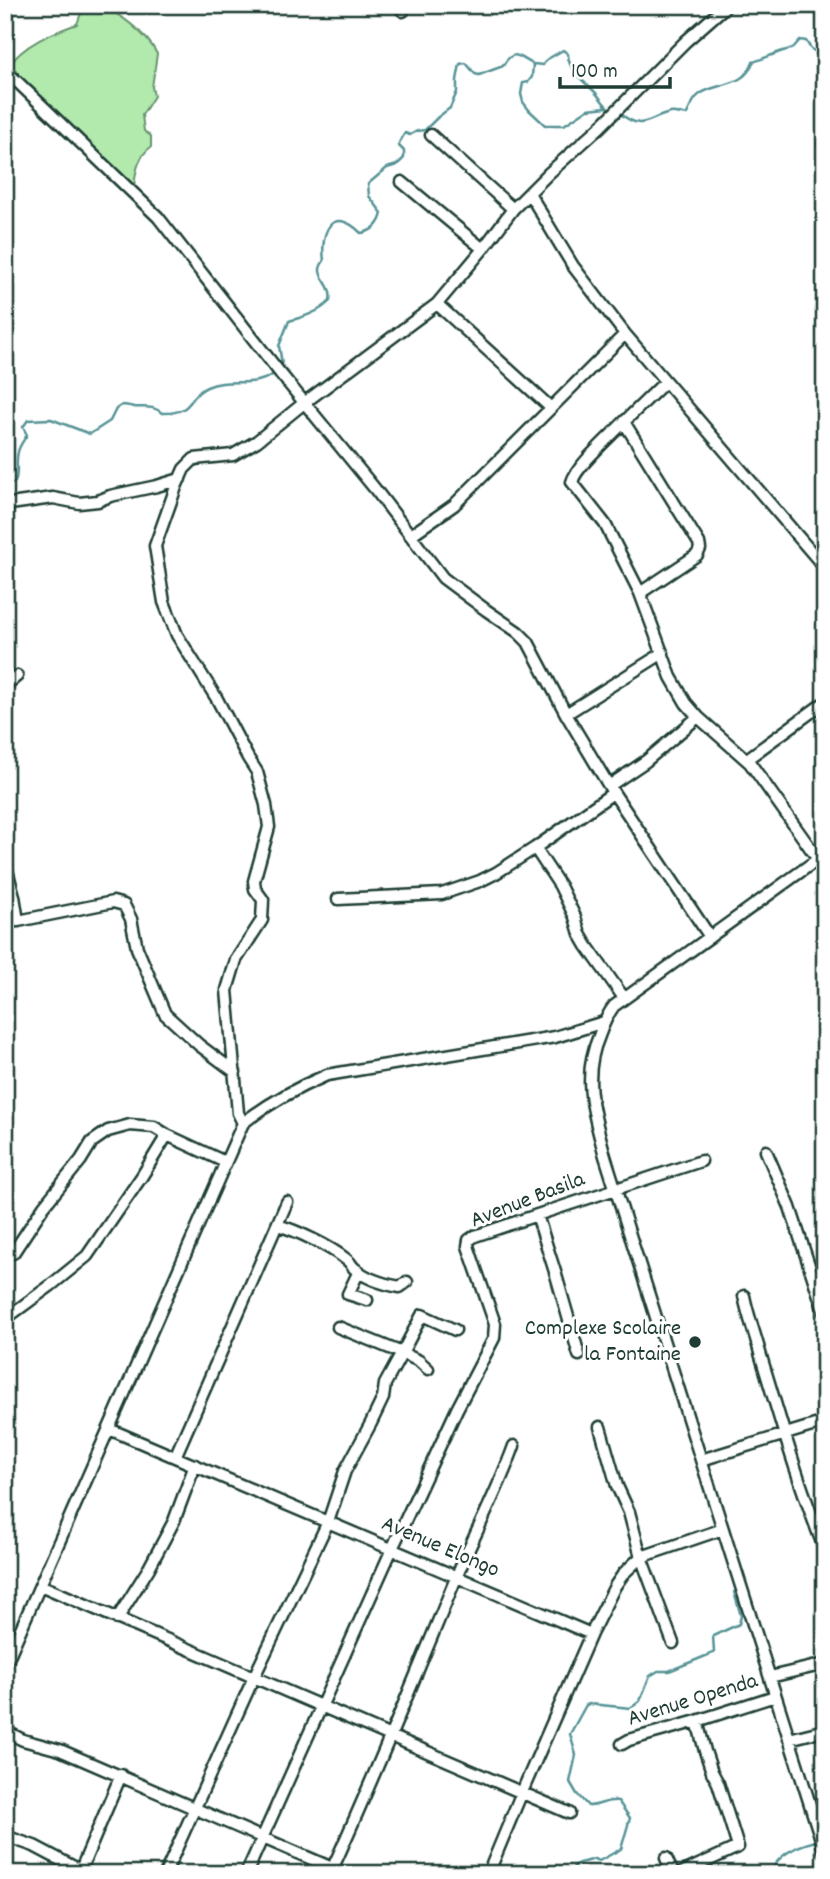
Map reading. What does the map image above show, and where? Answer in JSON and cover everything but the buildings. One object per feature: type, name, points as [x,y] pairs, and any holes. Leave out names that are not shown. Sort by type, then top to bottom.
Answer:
[{"type":"street","points":[[243,1123],[238,1113],[228,986],[236,960],[262,922],[263,900],[254,881],[269,824],[257,772],[218,699],[178,638],[164,602],[155,546],[180,478],[184,469],[194,459],[233,455],[257,442],[304,403],[437,304],[513,209],[686,41],[727,5]]},
{"type":"street","points":[[5,70],[158,217],[448,583],[519,632],[528,642],[566,714],[611,789],[710,937]]},
{"type":"street","points":[[431,135],[513,209]]},
{"type":"street","points":[[402,182],[483,249]]},
{"type":"street","points":[[529,193],[573,266],[625,334],[825,568]]},
{"type":"street","points":[[437,304],[551,408]]},
{"type":"street","points":[[411,535],[454,505],[625,334]]},
{"type":"street","points":[[665,383],[580,467],[572,482],[605,524],[640,593],[671,677],[686,703],[750,763],[821,856],[614,1006],[604,1022],[592,1052],[589,1066],[590,1090],[615,1189],[824,1849]]},
{"type":"street","points":[[624,422],[699,543],[700,549],[697,555],[640,593]]},
{"type":"street","points":[[5,512],[10,504],[53,498],[79,502],[98,501],[180,478]]},
{"type":"street","points":[[566,714],[663,653]]},
{"type":"street","points":[[5,686],[17,676]]},
{"type":"street","points":[[747,759],[825,702]]},
{"type":"street","points":[[338,899],[442,894],[496,873],[535,848],[698,717]]},
{"type":"street","points":[[535,848],[560,886],[587,946],[624,998]]},
{"type":"street","points":[[5,863],[15,896],[18,921]]},
{"type":"street","points":[[5,922],[113,902],[124,905],[131,919],[137,948],[165,1014],[199,1045],[235,1072]]},
{"type":"street","points":[[5,1665],[10,1643],[40,1585],[243,1123],[296,1088],[327,1075],[555,1037],[604,1022]]},
{"type":"street","points":[[13,1253],[92,1142],[108,1131],[130,1125],[154,1127],[225,1162]]},
{"type":"street","points":[[5,1319],[87,1256],[167,1135]]},
{"type":"street","points":[[765,1151],[790,1207],[825,1314]]},
{"type":"street","name":"Avenue Basila","points":[[392,1549],[457,1409],[494,1338],[495,1324],[468,1246],[469,1241],[475,1236],[701,1161]]},
{"type":"street","points":[[175,1457],[287,1202]]},
{"type":"street","points":[[537,1215],[579,1354]]},
{"type":"street","points":[[277,1225],[291,1228],[307,1237],[378,1282],[400,1287],[407,1282]]},
{"type":"street","points":[[359,1271],[348,1294],[367,1300]]},
{"type":"street","points":[[744,1296],[784,1434],[825,1550]]},
{"type":"street","points":[[166,1874],[254,1677],[328,1522],[345,1471],[383,1398],[385,1384],[422,1315],[454,1330]]},
{"type":"street","points":[[338,1327],[402,1353],[428,1368]]},
{"type":"street","points":[[701,1460],[825,1422]]},
{"type":"street","points":[[600,1427],[617,1486],[629,1512],[641,1558],[673,1643]]},
{"type":"street","name":"Avenue Elongo","points":[[109,1429],[591,1634]]},
{"type":"street","points":[[332,1871],[457,1577],[501,1483],[514,1446]]},
{"type":"street","points":[[117,1619],[174,1521],[195,1465]]},
{"type":"street","points":[[488,1874],[591,1634],[615,1586],[624,1573],[641,1558],[723,1529]]},
{"type":"street","points":[[246,1874],[392,1549]]},
{"type":"street","points":[[40,1585],[569,1813]]},
{"type":"street","points":[[769,1677],[825,1664]]},
{"type":"street","name":"Avenue Openda","points":[[622,1744],[775,1696]]},
{"type":"street","points":[[679,1874],[738,1847],[697,1721]]},
{"type":"street","points":[[789,1740],[825,1730]]},
{"type":"street","points":[[5,1731],[121,1775],[263,1837],[332,1871],[346,1874]]},
{"type":"street","points":[[5,1836],[34,1846],[82,1873],[121,1775]]},
{"type":"street","points":[[666,1857],[673,1874]]},
{"type":"green space","points":[[84,5],[104,7],[122,17],[139,31],[157,54],[152,87],[154,96],[142,115],[144,131],[151,136],[151,147],[138,165],[134,189],[7,68],[30,46],[77,24]]},
{"type":"waterway","points":[[621,114],[640,123],[670,113],[687,114],[700,94],[737,80],[749,70],[753,62],[792,49],[800,40],[806,41],[811,49],[818,53],[825,48]]},
{"type":"waterway","points":[[533,64],[543,65],[546,60],[563,50],[568,54],[577,75],[610,109]]},
{"type":"waterway","points":[[280,369],[282,364],[279,346],[289,321],[316,311],[330,301],[329,289],[320,271],[324,261],[324,240],[330,225],[342,221],[361,233],[369,231],[377,224],[382,213],[369,196],[368,184],[404,158],[404,151],[399,143],[405,133],[410,135],[425,130],[450,108],[457,92],[460,64],[466,63],[479,75],[503,66],[513,55],[533,64],[532,77],[523,83],[521,94],[529,110],[545,125],[564,125],[588,109],[607,107]]},
{"type":"waterway","points":[[5,487],[15,482],[19,450],[27,435],[23,427],[28,420],[51,419],[90,434],[110,421],[116,409],[122,405],[152,408],[162,413],[173,412],[185,407],[207,387],[259,381],[275,373]]},
{"type":"waterway","points":[[570,1874],[577,1864],[594,1859],[599,1861],[621,1849],[630,1818],[618,1801],[588,1806],[570,1782],[576,1755],[570,1734],[586,1705],[631,1708],[640,1701],[650,1676],[713,1653],[713,1636],[739,1624],[741,1616],[734,1592]]},
{"type":"waterway","points":[[772,1874],[776,1863],[784,1855],[818,1841]]},
{"type":"place","name":"Complexe Scolaire la Fontaine","points":[[695,1342]]}]
